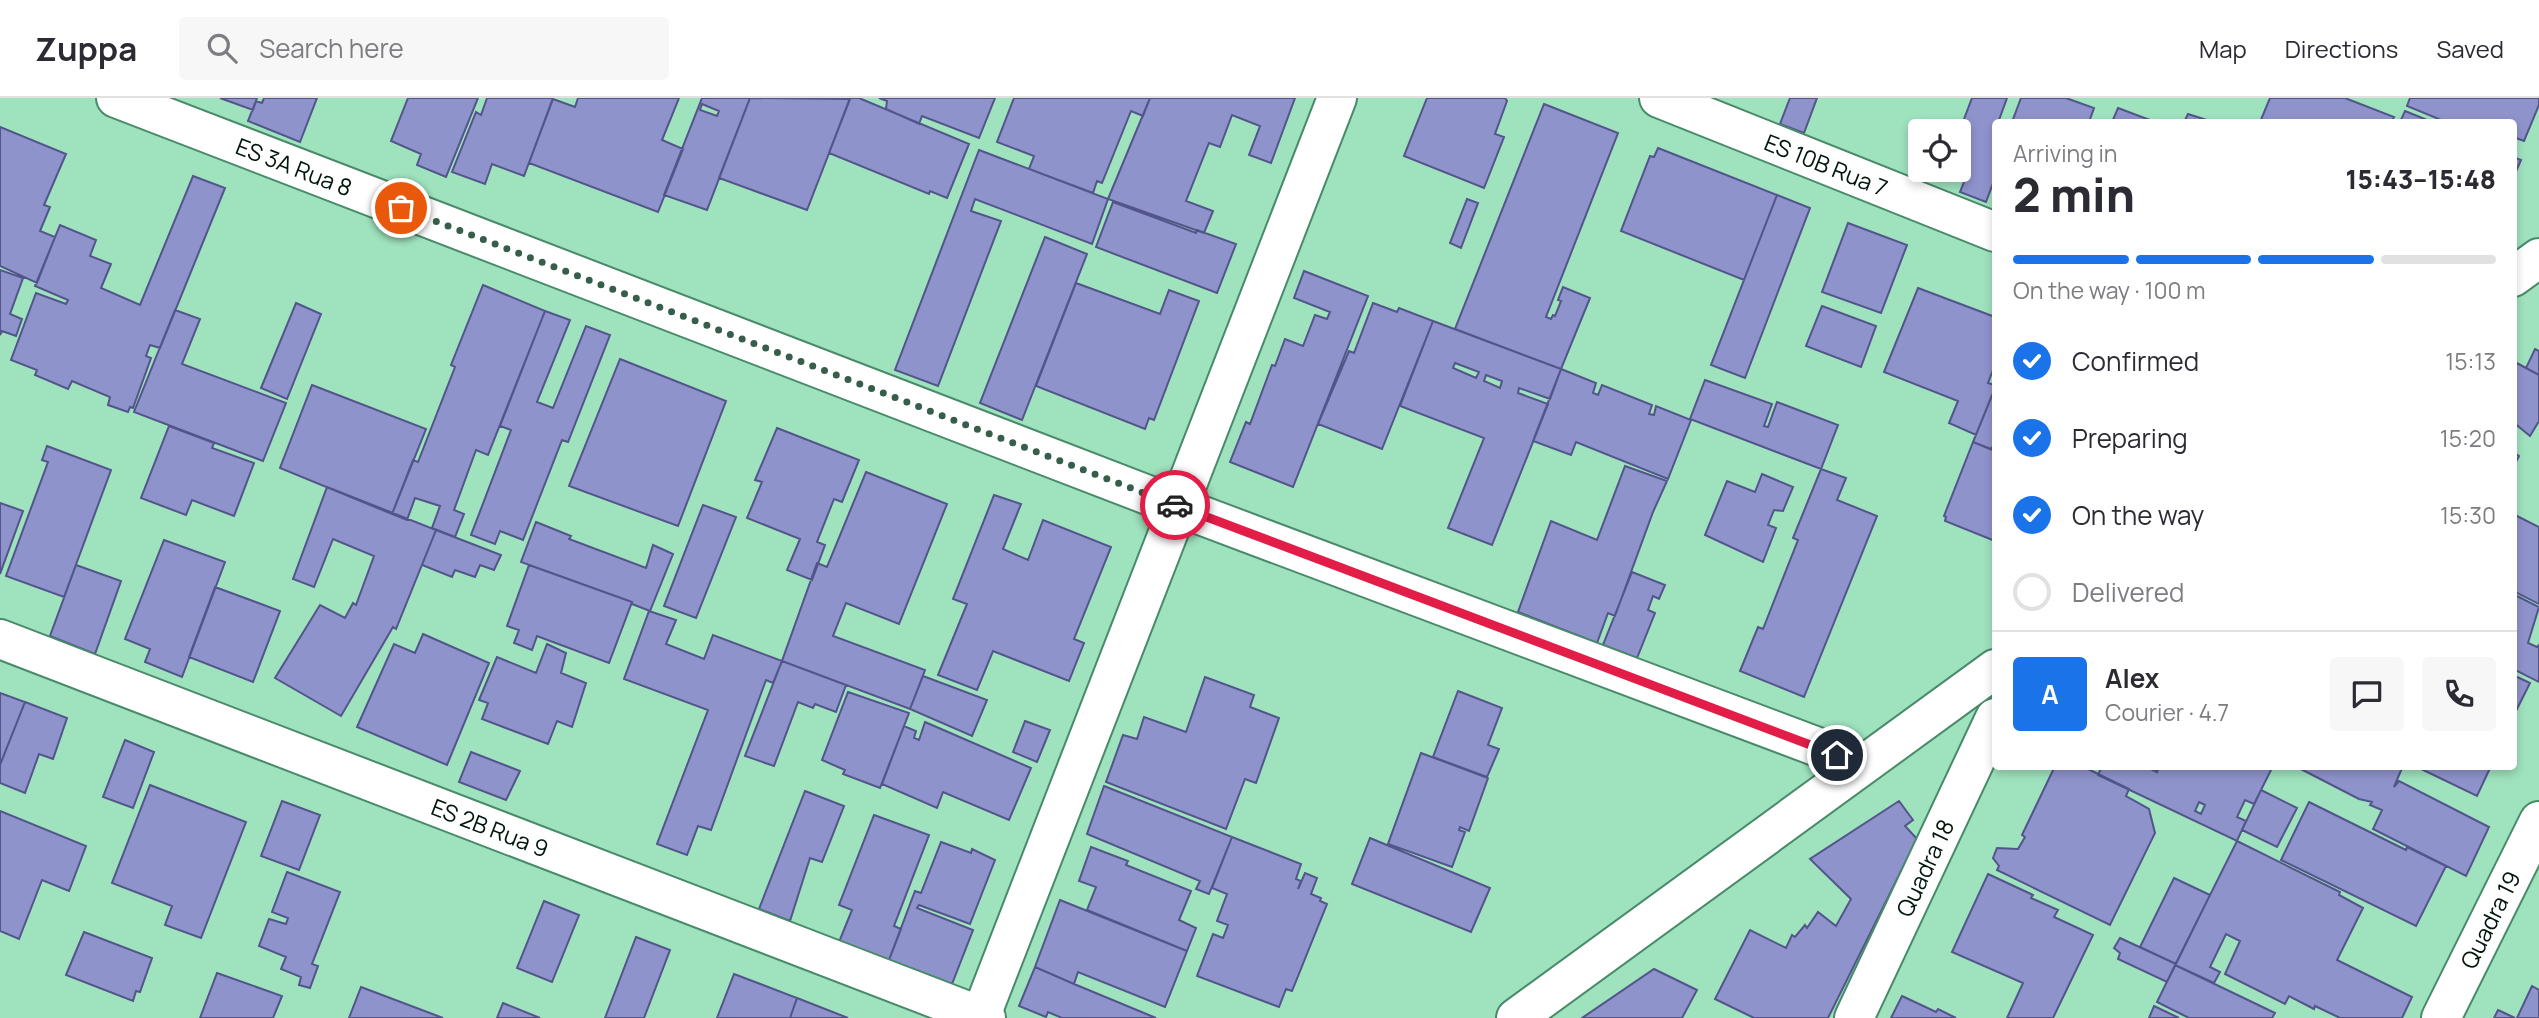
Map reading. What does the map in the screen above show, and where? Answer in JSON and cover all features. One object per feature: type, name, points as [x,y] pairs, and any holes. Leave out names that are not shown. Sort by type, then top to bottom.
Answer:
[{"type":"street","name":"ES 3A Rua 8","points":[[116,98],[1179,507],[1863,764]]},
{"type":"street","points":[[982,1017],[1337,98]]},
{"type":"street","name":"ES 10B Rua 7","points":[[1659,98],[1992,231]]},
{"type":"street","points":[[2517,274],[2539,258]]},
{"type":"street","name":"ES 2B Rua 9","points":[[0,639],[982,1017]]},
{"type":"street","points":[[1516,1018],[1992,671]]},
{"type":"street","name":"Quadra 18","points":[[1854,1018],[1992,724]]},
{"type":"street","name":"Quadra 19","points":[[2441,1018],[2539,821]]},
{"type":"building","points":[[220,98],[257,98],[253,110]]},
{"type":"building","points":[[264,98],[317,98],[300,142],[248,121],[256,101],[262,103]]},
{"type":"building","points":[[408,98],[478,98],[446,177],[417,165],[421,154],[391,141]]},
{"type":"building","points":[[487,98],[553,98],[524,176],[492,164],[485,184],[452,172],[476,112],[481,115]]},
{"type":"building","points":[[578,98],[679,98],[662,140],[683,149],[658,212],[529,163],[553,99],[575,107]]},
{"type":"building","points":[[702,98],[750,98],[707,210],[664,195]],"holes":[[[702,104],[719,111],[717,116],[700,110]]]},
{"type":"building","points":[[750,98],[850,99],[807,210],[719,178]]},
{"type":"building","points":[[850,98],[859,98],[969,144],[947,198],[930,191],[929,194],[829,153]]},
{"type":"building","points":[[879,98],[995,98],[979,138],[922,116],[919,124],[886,109],[887,101]]},
{"type":"building","points":[[1014,98],[1150,98],[1143,116],[1131,111],[1102,183],[1097,181],[1093,193],[1029,169],[1034,156],[997,142]]},
{"type":"building","points":[[1150,98],[1295,98],[1271,163],[1249,155],[1260,126],[1232,115],[1220,147],[1209,143],[1186,201],[1213,211],[1204,233],[1108,199]]},
{"type":"building","points":[[1427,98],[1505,98],[1507,101],[1495,134],[1504,137],[1484,188],[1404,156]]},
{"type":"building","points":[[1790,98],[1817,98],[1804,133],[1780,124]]},
{"type":"building","points":[[1972,98],[2007,98],[1999,119],[1992,119],[1992,186],[1986,202],[1960,192],[1964,182],[1971,182],[1971,119],[1964,119]]},
{"type":"building","points":[[2021,98],[2066,98],[2094,108],[2090,119],[2013,119]]},
{"type":"building","points":[[2270,98],[2345,98],[2394,117],[2393,119],[2261,119]]},
{"type":"building","points":[[2410,98],[2539,98],[2539,105],[2524,141],[2517,138],[2517,119],[2439,119],[2407,106]]},
{"type":"building","points":[[1544,104],[1618,133],[1546,317],[1551,319],[1555,316],[1563,287],[1590,298],[1561,369],[1455,329]]},
{"type":"building","points":[[2118,108],[2147,119],[2113,119]]},
{"type":"building","points":[[2405,111],[2425,119],[2401,119]]},
{"type":"building","points":[[2188,114],[2204,119],[2186,119]]},
{"type":"building","points":[[0,127],[66,154],[44,205],[50,207],[40,231],[55,237],[37,283],[0,266]]},
{"type":"building","points":[[1658,148],[1777,195],[1744,280],[1621,231],[1650,156],[1654,157]]},
{"type":"building","points":[[979,150],[1108,199],[1092,244],[975,199],[971,211],[1001,221],[938,386],[895,370]]},
{"type":"building","points":[[193,176],[225,188],[160,348],[150,345],[146,356],[151,358],[133,408],[130,407],[128,412],[108,405],[110,397],[72,381],[68,389],[35,375],[37,370],[11,360],[36,293],[66,304],[68,300],[35,286],[60,225],[96,240],[90,256],[111,264],[101,288],[140,305]]},
{"type":"building","points":[[1777,195],[1810,208],[1745,378],[1711,365]]},
{"type":"building","points":[[1467,199],[1478,203],[1461,248],[1450,243]]},
{"type":"building","points":[[1113,202],[1196,233],[1197,230],[1236,244],[1217,293],[1096,247]]},
{"type":"building","points":[[1848,223],[1907,245],[1881,313],[1822,292]]},
{"type":"building","points":[[1045,237],[1087,254],[1022,420],[980,403]]},
{"type":"building","points":[[0,270],[23,278],[10,314],[22,319],[16,336],[2,331],[0,335]]},
{"type":"building","points":[[1304,271],[1368,296],[1293,487],[1230,462],[1246,422],[1250,424],[1272,365],[1275,366],[1285,339],[1303,346],[1315,315],[1327,319],[1330,312],[1294,298]]},
{"type":"building","points":[[1076,283],[1160,314],[1169,290],[1199,301],[1154,420],[1149,418],[1145,429],[1036,386]]},
{"type":"building","points":[[483,285],[545,311],[488,455],[476,450],[454,510],[464,514],[455,537],[432,528],[440,506],[415,498],[407,520],[392,514],[413,460],[418,462],[455,367],[451,365]]},
{"type":"building","points":[[1918,288],[1992,316],[1992,373],[1988,383],[1992,384],[1992,395],[1976,435],[1949,423],[1958,401],[1884,372]]},
{"type":"building","points":[[296,303],[321,314],[287,399],[261,388]]},
{"type":"building","points":[[1373,303],[1397,312],[1399,308],[1433,321],[1382,449],[1318,424],[1349,351],[1354,353]]},
{"type":"building","points":[[1822,306],[1876,326],[1861,367],[1806,346]]},
{"type":"building","points":[[175,310],[200,319],[182,364],[286,403],[263,461],[134,412]]},
{"type":"building","points":[[545,311],[570,320],[537,402],[553,408],[586,326],[610,335],[568,442],[562,440],[523,540],[500,531],[495,544],[471,535],[511,430],[500,426]]},
{"type":"building","points":[[1433,321],[1561,369],[1550,399],[1519,388],[1518,393],[1548,404],[1492,545],[1448,528],[1484,438],[1400,406]],"holes":[[[1455,363],[1479,372],[1476,378],[1453,368]],[[1486,375],[1502,381],[1500,388],[1484,381]]]},
{"type":"building","points":[[2535,349],[2539,351],[2539,375],[2526,368]]},
{"type":"building","points":[[620,359],[726,401],[678,526],[569,486]]},
{"type":"building","points":[[2517,363],[2539,375],[2539,421],[2530,436],[2517,425]]},
{"type":"building","points":[[1561,369],[1596,383],[1593,393],[1598,395],[1602,385],[1652,405],[1649,414],[1654,415],[1656,406],[1691,420],[1668,479],[1576,442],[1571,455],[1533,441]]},
{"type":"building","points":[[1705,380],[1772,404],[1764,426],[1768,427],[1777,402],[1838,425],[1821,469],[1690,419]]},
{"type":"building","points":[[312,385],[426,429],[392,514],[280,468]]},
{"type":"building","points":[[1992,395],[1992,448],[1973,442]]},
{"type":"building","points":[[169,426],[214,443],[212,448],[254,463],[234,516],[192,500],[186,515],[141,498]]},
{"type":"building","points":[[777,428],[859,460],[842,502],[834,499],[817,542],[825,545],[812,580],[787,570],[800,539],[747,518],[762,482],[755,480]]},
{"type":"building","points":[[1973,442],[1992,450],[1992,540],[1945,521],[1944,516]]},
{"type":"building","points":[[47,446],[111,470],[64,597],[6,576],[48,462],[42,460]]},
{"type":"building","points":[[1625,466],[1667,481],[1615,616],[1608,613],[1597,643],[1518,612],[1551,521],[1597,540]]},
{"type":"building","points":[[1821,469],[1846,478],[1837,500],[1877,516],[1804,697],[1740,671],[1758,627],[1763,629],[1798,540],[1793,538]]},
{"type":"building","points":[[866,472],[947,504],[899,624],[846,603],[833,636],[925,670],[910,709],[782,661],[817,563],[827,567]]},
{"type":"building","points":[[1762,474],[1793,487],[1783,511],[1774,510],[1768,525],[1776,528],[1763,562],[1705,535],[1727,481],[1755,492]]},
{"type":"building","points":[[327,487],[436,530],[396,629],[393,627],[341,716],[275,678],[320,605],[345,618],[353,603],[356,605],[374,556],[333,539],[314,587],[293,579]]},
{"type":"building","points":[[994,495],[1021,504],[1003,549],[1028,560],[1043,520],[1111,547],[1074,639],[1084,643],[1069,681],[993,651],[977,690],[938,675],[967,604],[953,599]]},
{"type":"building","points":[[0,503],[23,511],[0,574]]},
{"type":"building","points":[[703,505],[736,517],[696,618],[664,606]]},
{"type":"building","points":[[2517,516],[2539,527],[2539,604],[2517,593]]},
{"type":"building","points":[[536,522],[571,536],[569,539],[646,568],[653,545],[673,554],[650,611],[521,562]]},
{"type":"building","points":[[436,530],[501,555],[494,570],[480,565],[475,577],[455,570],[452,577],[422,565]]},
{"type":"building","points":[[164,540],[225,562],[182,677],[145,662],[150,649],[125,639]]},
{"type":"building","points":[[76,565],[121,581],[95,654],[50,636]]},
{"type":"building","points":[[529,565],[632,602],[609,663],[537,636],[532,650],[514,643],[519,630],[507,626]]},
{"type":"building","points":[[1632,572],[1665,585],[1659,599],[1653,596],[1648,610],[1655,613],[1637,658],[1603,645]]},
{"type":"building","points":[[215,587],[280,611],[253,682],[189,657]]},
{"type":"building","points":[[2517,596],[2539,607],[2528,643],[2537,647],[2539,645],[2539,682],[2517,671]]},
{"type":"building","points":[[649,611],[676,620],[666,644],[704,659],[713,635],[782,661],[773,683],[766,680],[711,830],[698,826],[687,855],[657,844],[708,710],[624,679]]},
{"type":"building","points":[[423,634],[489,663],[447,765],[357,727],[394,644],[415,653]]},
{"type":"building","points":[[547,644],[566,653],[561,673],[586,683],[572,727],[557,721],[548,744],[482,719],[488,703],[479,700],[497,657],[536,673]]},
{"type":"building","points":[[782,661],[846,685],[836,712],[815,704],[813,708],[798,702],[774,766],[745,756]]},
{"type":"building","points":[[923,676],[987,700],[972,736],[910,709]]},
{"type":"building","points":[[1205,677],[1254,695],[1250,707],[1279,718],[1256,783],[1245,779],[1226,829],[1106,782],[1123,735],[1137,739],[1144,717],[1186,732]]},
{"type":"building","points":[[2517,677],[2530,683],[2517,709]]},
{"type":"building","points":[[1458,691],[1502,708],[1488,745],[1499,749],[1487,777],[1433,757]]},
{"type":"building","points":[[848,692],[909,713],[880,788],[843,774],[845,770],[822,760]]},
{"type":"building","points":[[0,693],[25,702],[0,765]]},
{"type":"building","points":[[25,702],[67,718],[53,759],[39,754],[25,793],[0,783],[0,765]]},
{"type":"building","points":[[1025,721],[1050,730],[1037,762],[1013,752]]},
{"type":"building","points":[[925,722],[1031,768],[1009,820],[943,792],[937,808],[882,784],[904,726],[916,731],[914,738],[919,740]]},
{"type":"building","points":[[125,740],[154,752],[133,808],[103,797]]},
{"type":"building","points":[[471,752],[520,771],[506,800],[459,782]]},
{"type":"building","points":[[1421,753],[1488,778],[1469,831],[1460,827],[1459,830],[1465,832],[1452,867],[1388,844]]},
{"type":"building","points":[[2053,770],[2090,770],[2129,789],[2126,796],[2149,809],[2155,833],[2110,925],[1997,870],[1999,866],[1993,858],[1997,848],[2018,849],[2025,837],[2022,835]]},
{"type":"building","points":[[2100,770],[2271,770],[2254,804],[2245,800],[2237,817],[2246,821],[2237,841],[2098,775]],"holes":[[[2199,802],[2205,805],[2201,814],[2195,811]]]},
{"type":"building","points":[[2303,770],[2401,770],[2394,787],[2399,781],[2489,827],[2466,876],[2373,829],[2382,810],[2370,805],[2372,802],[2359,799]]},
{"type":"building","points":[[2423,770],[2489,770],[2477,796]]},
{"type":"building","points":[[150,785],[246,822],[201,938],[165,925],[172,906],[112,883]]},
{"type":"building","points":[[1104,786],[1232,837],[1209,894],[1196,889],[1200,881],[1087,834]]},
{"type":"building","points":[[2261,790],[2297,808],[2277,847],[2242,830]]},
{"type":"building","points":[[805,791],[844,806],[822,862],[810,858],[790,921],[759,909]]},
{"type":"building","points":[[282,801],[320,815],[299,870],[261,856]]},
{"type":"building","points":[[1899,801],[1913,820],[1905,826],[1917,839],[1828,1018],[1754,1018],[1715,999],[1750,930],[1786,948],[1792,935],[1795,937],[1805,925],[1807,928],[1818,912],[1836,926],[1851,899],[1810,859]]},
{"type":"building","points":[[2309,802],[2406,850],[2407,847],[2446,866],[2416,926],[2281,860]]},
{"type":"building","points":[[0,811],[86,846],[69,891],[42,880],[19,939],[0,931]]},
{"type":"building","points":[[874,815],[929,835],[894,926],[901,929],[889,960],[839,942],[852,910],[839,905]]},
{"type":"building","points":[[1232,837],[1301,864],[1296,879],[1301,881],[1298,889],[1305,873],[1317,878],[1311,894],[1327,904],[1292,991],[1286,989],[1279,1007],[1197,976],[1213,934],[1223,938],[1228,925],[1217,921],[1227,894],[1212,888]]},
{"type":"building","points":[[1370,838],[1490,888],[1471,932],[1352,884]]},
{"type":"building","points":[[2237,841],[2340,892],[2339,895],[2363,908],[2337,960],[2412,997],[2402,1018],[2340,1018],[2289,996],[2285,1004],[2225,974],[2240,941],[2226,934],[2210,967],[2220,972],[2214,983],[2175,965]]},
{"type":"building","points":[[941,842],[971,853],[972,849],[995,860],[970,924],[919,905],[917,908],[973,930],[952,984],[889,960],[915,891],[921,893]]},
{"type":"building","points":[[1091,847],[1128,861],[1126,865],[1191,891],[1179,920],[1196,928],[1187,951],[1087,910],[1096,887],[1079,881]]},
{"type":"building","points":[[287,872],[340,892],[312,964],[318,966],[310,988],[299,985],[301,977],[281,969],[286,957],[259,946],[269,919],[286,924],[288,918],[272,912]]},
{"type":"building","points":[[1988,874],[2033,895],[2031,898],[2058,910],[2054,917],[2093,935],[2053,1018],[2007,1018],[2023,983],[1952,952]]},
{"type":"building","points":[[2174,878],[2210,895],[2176,964],[2140,947]]},
{"type":"building","points":[[1060,900],[1187,951],[1165,1007],[1078,972],[1074,984],[1035,967]]},
{"type":"building","points":[[544,901],[579,915],[552,982],[517,968]]},
{"type":"building","points":[[84,932],[152,958],[140,992],[136,991],[133,1001],[66,975]]},
{"type":"building","points":[[636,937],[670,950],[644,1018],[605,1018]]},
{"type":"building","points":[[2120,938],[2176,964],[2167,982],[2118,959],[2120,953],[2114,948]]},
{"type":"building","points":[[2175,965],[2275,1013],[2272,1018],[2189,1018],[2157,1002]]},
{"type":"building","points":[[1035,967],[1156,1018],[1062,1018],[1048,1012],[1046,1017],[1019,1006]]},
{"type":"building","points":[[1654,969],[1697,990],[1682,1018],[1582,1018]]},
{"type":"building","points":[[217,973],[282,996],[273,1018],[200,1018]]},
{"type":"building","points":[[734,974],[797,998],[790,1018],[717,1018]]},
{"type":"building","points":[[2532,986],[2539,990],[2539,1018],[2517,1018]]},
{"type":"building","points":[[361,987],[443,1018],[349,1018]]},
{"type":"building","points":[[1902,996],[1936,1012],[1938,1009],[1956,1018],[1891,1018]]},
{"type":"building","points":[[797,998],[848,1018],[790,1018]]},
{"type":"building","points":[[503,1003],[540,1018],[497,1018]]},
{"type":"building","points":[[2154,1006],[2179,1018],[2149,1018]]},
{"type":"building","points":[[2498,1010],[2515,1018],[2494,1018]]},
{"type":"way so far","points":[[401,208],[1175,505]]},
{"type":"route","points":[[1175,505],[1837,755]]}]
